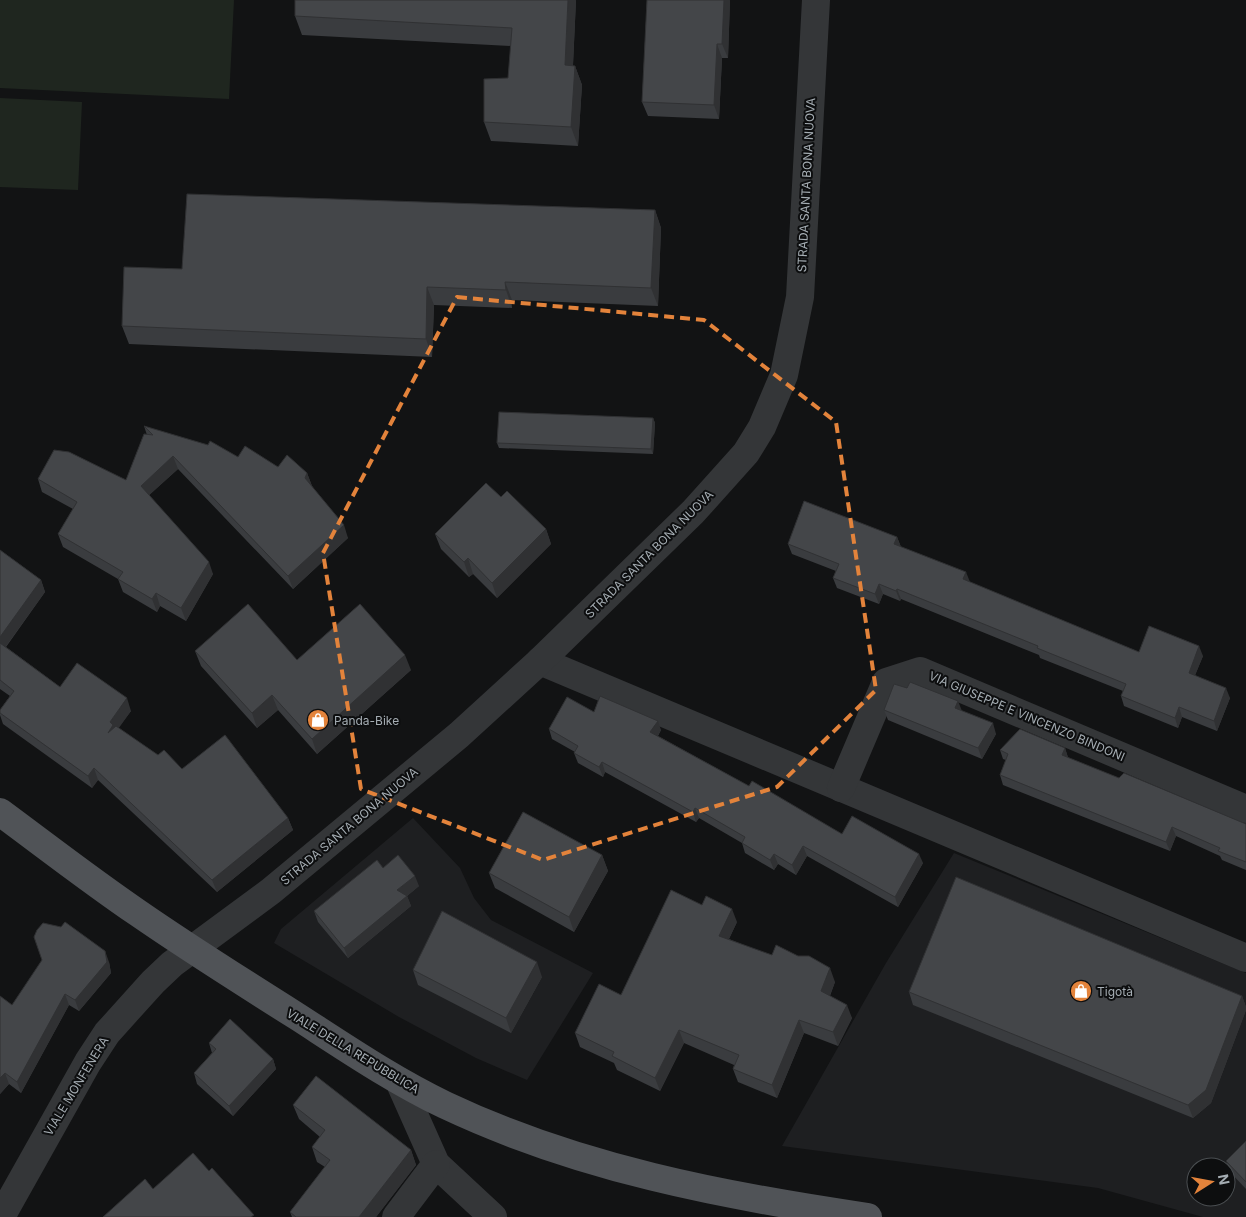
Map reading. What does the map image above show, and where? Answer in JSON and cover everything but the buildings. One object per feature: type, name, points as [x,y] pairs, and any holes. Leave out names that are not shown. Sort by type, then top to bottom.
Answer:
[{"type":"main road","name":"VIALE DELLA REPUBBLICA","points":[[0,812],[136,912],[192,949],[399,1081],[446,1105],[492,1125],[578,1156],[719,1193],[868,1217]]},
{"type":"street","name":"STRADA SANTA BONA NUOVA","points":[[192,949],[279,884],[459,735],[540,661],[724,480],[746,454],[774,404],[784,375],[800,297],[816,0]]},
{"type":"street","points":[[540,661],[1246,958]]},
{"type":"street","name":"VIA GIUSEPPE E VINCENZO BINDONI","points":[[841,788],[886,682],[920,671],[1246,809]]},
{"type":"street","name":"VIALE MONFENERA","points":[[1,1217],[88,1062],[107,1033],[154,982],[192,949]]},
{"type":"street","points":[[399,1081],[436,1164],[493,1217]]},
{"type":"street","points":[[396,1217],[436,1164]]},
{"type":"highlighted area","points":[[457,297],[704,320],[836,422],[876,690],[777,787],[543,860],[361,789],[323,553]]},
{"type":"shaded area","points":[[0,0],[234,0],[229,99],[0,88]]},
{"type":"shaded area","points":[[0,98],[82,102],[78,190],[0,187]]},
{"type":"shaded area","points":[[413,818],[460,868],[474,898],[491,920],[593,973],[527,1080],[476,1058],[399,1017],[274,943],[281,929]]},
{"type":"shaded area","points":[[954,853],[1246,973],[1246,1217],[1203,1217],[1098,1188],[782,1146],[886,963]]},
{"type":"place","name":"Panda-Bike","points":[[318,720]]},
{"type":"place","name":"Tigotà","points":[[1081,991]]}]
